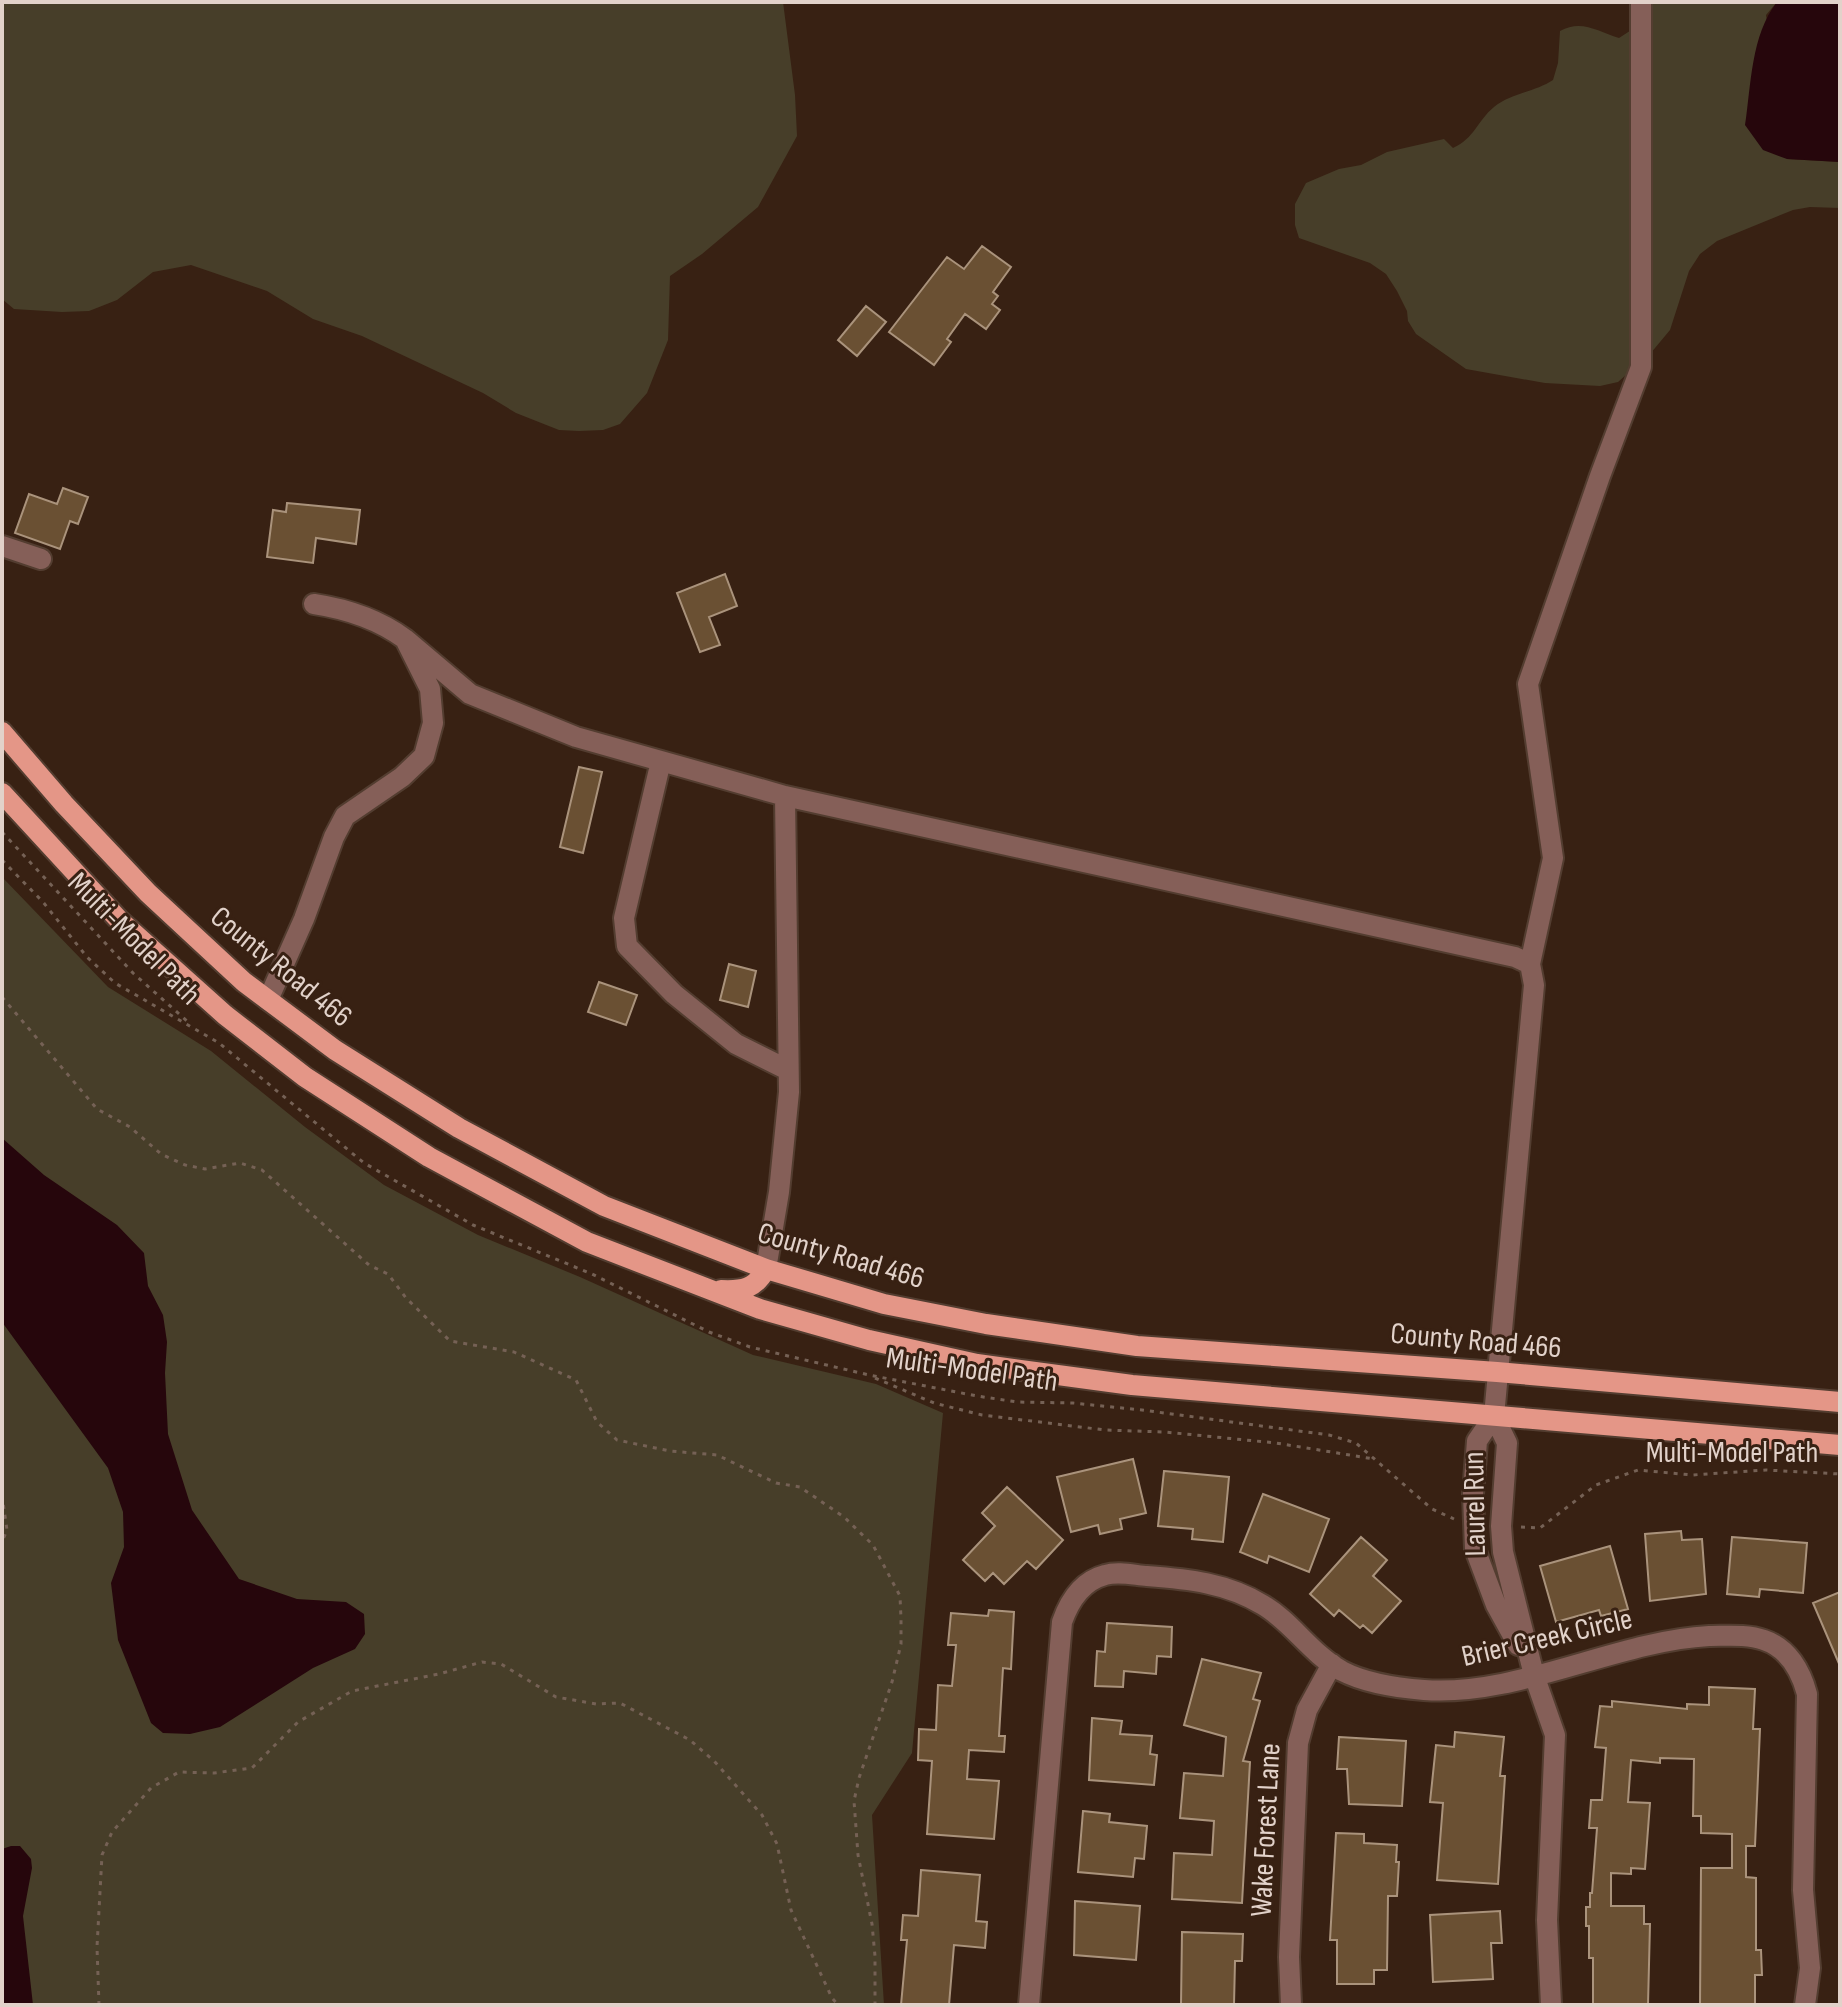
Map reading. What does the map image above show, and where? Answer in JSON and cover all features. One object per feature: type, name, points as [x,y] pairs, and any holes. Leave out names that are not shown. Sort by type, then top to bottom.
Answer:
[{"type":"main road","name":"County Road 466","points":[[2,732],[64,804],[148,893],[244,982],[335,1050],[446,1120],[591,1199],[766,1269],[884,1304],[986,1324],[1137,1346],[1497,1372],[1840,1402]]},
{"type":"main road","points":[[2,793],[119,920],[225,1015],[305,1077],[429,1157],[587,1242],[760,1309],[869,1340],[977,1364],[1132,1385],[1840,1445]]},
{"type":"main road","points":[[709,1289],[741,1291],[758,1283],[766,1269]]},
{"type":"street","points":[[1494,1416],[1534,985],[1530,964],[1553,858],[1528,684],[1641,367],[1641,2]]},
{"type":"street","points":[[2,546],[41,559]]},
{"type":"street","points":[[314,604],[335,607],[386,625],[470,694],[576,737],[785,796],[1500,953],[1530,964]]},
{"type":"street","points":[[268,1000],[345,816],[402,777],[424,756],[433,723],[430,689],[405,639]]},
{"type":"street","points":[[661,761],[624,918],[627,946],[674,994],[736,1044],[788,1070]]},
{"type":"street","points":[[766,1269],[779,1192],[789,1092],[785,796]]},
{"type":"street","name":"Laurel Run","points":[[1494,1416],[1477,1441],[1473,1524],[1475,1549],[1496,1605],[1534,1675]]},
{"type":"street","name":"Laurel Run","points":[[1494,1416],[1507,1443],[1501,1526],[1506,1568],[1534,1675],[1555,1735],[1547,1920],[1551,2005]]},
{"type":"street","name":"Brier Creek Circle","points":[[1029,2005],[1062,1622],[1069,1602],[1080,1590],[1104,1575],[1131,1574],[1220,1585],[1267,1607],[1316,1654],[1345,1672],[1372,1681],[1424,1690],[1477,1688],[1687,1637],[1753,1637],[1766,1641],[1793,1662],[1802,1676],[1807,1694],[1803,1890],[1810,1968],[1805,2005]]},
{"type":"street","name":"Wake Forest Lane","points":[[1291,2005],[1289,1957],[1298,1743],[1307,1710],[1332,1664]]},
{"type":"path","name":"Multi-Model Path","points":[[2,832],[133,973],[193,1026],[115,983],[87,957],[43,902],[2,860]]},
{"type":"path","points":[[2,997],[97,1109],[130,1127],[161,1154],[185,1165],[205,1169],[240,1163],[262,1170],[369,1265],[388,1274],[406,1298],[450,1341],[514,1352],[535,1359],[576,1380],[597,1422],[617,1440],[670,1451],[717,1455],[776,1483],[800,1487],[844,1517],[873,1545],[900,1596],[901,1619],[901,1644],[892,1682],[854,1801],[858,1855],[872,1924],[875,2005]]},
{"type":"path","name":"Multi-Model Path","points":[[1374,1459],[1276,1443],[1165,1432],[1105,1430],[982,1415],[934,1403],[869,1375],[1017,1402],[1073,1403],[1142,1410],[1329,1435],[1356,1443],[1432,1509],[1462,1523],[1473,1524]]},
{"type":"path","name":"Multi-Model Path","points":[[1501,1526],[1540,1528],[1596,1485],[1638,1470],[1692,1475],[1766,1470],[1840,1474]]},
{"type":"path","points":[[2,1495],[7,1530],[2,1542]]},
{"type":"path","points":[[99,2005],[97,1971],[102,1855],[112,1832],[151,1788],[179,1772],[214,1773],[252,1768],[298,1722],[352,1691],[482,1662],[501,1664],[556,1697],[596,1704],[620,1703],[690,1740],[714,1761],[762,1815],[777,1844],[791,1910],[838,2005]]},
{"type":"shaded area","points":[[2,2],[783,2],[797,136],[758,207],[702,254],[670,276],[668,340],[647,393],[620,424],[603,430],[559,430],[516,413],[483,393],[362,336],[313,319],[267,291],[191,265],[153,272],[117,300],[89,311],[14,309],[2,299]]},
{"type":"shaded area","points":[[1649,2],[1777,2],[1766,15],[1787,159],[1840,162],[1840,208],[1793,210],[1717,241],[1700,254],[1689,271],[1670,330],[1650,354],[1618,382],[1600,386],[1545,383],[1466,369],[1416,334],[1386,274],[1370,263],[1299,238],[1295,225],[1295,204],[1306,183],[1339,169],[1361,165],[1387,152],[1444,139],[1453,148],[1466,139],[1488,112],[1501,102],[1553,80],[1558,63],[1560,31],[1583,26],[1619,38],[1639,25]]},
{"type":"shaded area","points":[[1777,2],[1840,2],[1840,162],[1787,159],[1763,150],[1745,125],[1757,45],[1768,15]]},
{"type":"shaded area","points":[[2,877],[108,987],[211,1051],[305,1127],[384,1185],[478,1235],[753,1355],[876,1384],[943,1413],[912,1753],[872,1815],[884,2005],[2,2005]]},
{"type":"shaded area","points":[[2,1138],[44,1175],[117,1225],[144,1253],[148,1286],[163,1315],[167,1342],[168,1434],[192,1510],[239,1579],[297,1599],[346,1602],[364,1614],[365,1634],[355,1649],[313,1668],[220,1727],[190,1734],[163,1733],[151,1723],[118,1640],[111,1583],[124,1547],[123,1512],[108,1468],[2,1322]]},
{"type":"shaded area","points":[[20,1846],[31,1859],[23,1916],[33,2005],[2,2005],[2,1849]]},
{"type":"building","points":[[982,246],[1011,267],[993,292],[998,296],[992,304],[1000,310],[986,329],[965,314],[947,339],[951,342],[934,365],[889,332],[947,257],[964,269]]},
{"type":"building","points":[[866,306],[886,322],[857,356],[838,340]]},
{"type":"building","points":[[63,488],[88,497],[78,524],[70,521],[60,549],[15,533],[29,494],[57,504]]},
{"type":"building","points":[[287,503],[360,510],[356,544],[316,538],[313,563],[267,557],[273,510],[286,512]]},
{"type":"building","points":[[725,574],[737,606],[709,617],[720,645],[700,652],[677,593]]},
{"type":"building","points":[[579,767],[602,772],[583,853],[560,847]]},
{"type":"building","points":[[729,964],[756,971],[748,1007],[720,1000]]},
{"type":"building","points":[[599,982],[637,995],[626,1025],[588,1012]]},
{"type":"building","points":[[1133,1459],[1146,1513],[1120,1519],[1122,1529],[1100,1534],[1098,1525],[1071,1532],[1057,1477]]},
{"type":"building","points":[[1164,1471],[1229,1477],[1223,1542],[1192,1539],[1193,1529],[1158,1526]]},
{"type":"building","points":[[1007,1487],[1063,1540],[1036,1569],[1027,1561],[1004,1584],[993,1573],[985,1581],[963,1560],[995,1526],[982,1513]]},
{"type":"building","points":[[1263,1494],[1329,1519],[1309,1572],[1269,1556],[1267,1563],[1240,1552]]},
{"type":"building","points":[[1681,1531],[1682,1540],[1702,1539],[1706,1594],[1650,1601],[1645,1534]]},
{"type":"building","points":[[1361,1537],[1387,1560],[1373,1576],[1401,1601],[1372,1633],[1363,1625],[1360,1628],[1339,1610],[1334,1616],[1310,1594]]},
{"type":"building","points":[[1732,1537],[1807,1543],[1803,1593],[1760,1589],[1759,1597],[1727,1594]]},
{"type":"building","points":[[1610,1546],[1628,1609],[1601,1616],[1599,1610],[1556,1622],[1540,1566]]},
{"type":"building","points":[[1840,1592],[1840,1666],[1813,1603]]},
{"type":"building","points":[[989,1610],[1014,1612],[1011,1669],[1003,1668],[999,1736],[1005,1736],[1004,1752],[969,1750],[967,1779],[999,1781],[994,1839],[927,1834],[932,1761],[918,1760],[919,1729],[936,1730],[938,1685],[952,1686],[956,1645],[948,1645],[951,1613],[988,1616]]},
{"type":"building","points":[[1107,1623],[1172,1627],[1171,1657],[1157,1656],[1156,1674],[1124,1671],[1123,1687],[1095,1686],[1097,1651],[1105,1652]]},
{"type":"building","points":[[1202,1659],[1261,1673],[1253,1699],[1260,1701],[1243,1761],[1250,1762],[1242,1903],[1172,1899],[1174,1853],[1212,1855],[1214,1821],[1180,1818],[1184,1773],[1223,1776],[1226,1737],[1184,1725]]},
{"type":"building","points":[[1709,1687],[1755,1689],[1753,1729],[1760,1729],[1755,1846],[1746,1846],[1746,1877],[1756,1878],[1756,1950],[1761,1950],[1762,1975],[1755,1975],[1755,2005],[1700,2005],[1701,1868],[1732,1868],[1732,1834],[1701,1833],[1701,1816],[1693,1816],[1694,1759],[1660,1758],[1660,1763],[1631,1760],[1628,1802],[1650,1803],[1645,1869],[1631,1868],[1631,1874],[1611,1873],[1611,1906],[1644,1906],[1644,1924],[1650,1924],[1648,2005],[1593,2005],[1593,1958],[1589,1958],[1586,1907],[1590,1907],[1592,1893],[1597,1828],[1589,1828],[1591,1800],[1602,1800],[1606,1748],[1595,1747],[1600,1706],[1612,1707],[1612,1701],[1687,1709],[1687,1704],[1709,1705]]},
{"type":"building","points":[[1092,1718],[1122,1721],[1120,1734],[1152,1736],[1150,1754],[1157,1755],[1154,1785],[1089,1780]]},
{"type":"building","points":[[1455,1732],[1504,1737],[1500,1776],[1505,1776],[1498,1884],[1437,1880],[1443,1803],[1430,1802],[1436,1745],[1454,1747]]},
{"type":"building","points":[[1339,1737],[1406,1741],[1402,1806],[1349,1804],[1347,1769],[1337,1769]]},
{"type":"building","points":[[1083,1811],[1110,1814],[1109,1822],[1147,1826],[1144,1859],[1135,1858],[1133,1877],[1078,1872]]},
{"type":"building","points":[[1336,1833],[1364,1834],[1364,1843],[1397,1845],[1397,1896],[1388,1896],[1387,1970],[1374,1970],[1374,1984],[1337,1984],[1337,1940],[1330,1940]]},
{"type":"building","points":[[921,1870],[980,1875],[976,1921],[987,1922],[985,1948],[954,1945],[949,2005],[901,2005],[907,1940],[901,1940],[903,1915],[918,1916]]},
{"type":"building","points":[[1075,1901],[1140,1906],[1136,1960],[1074,1955]]},
{"type":"building","points":[[1500,1911],[1502,1943],[1491,1943],[1493,1979],[1433,1982],[1430,1915]]},
{"type":"building","points":[[1182,1932],[1243,1934],[1242,1961],[1235,1961],[1234,2005],[1181,2005]]}]
